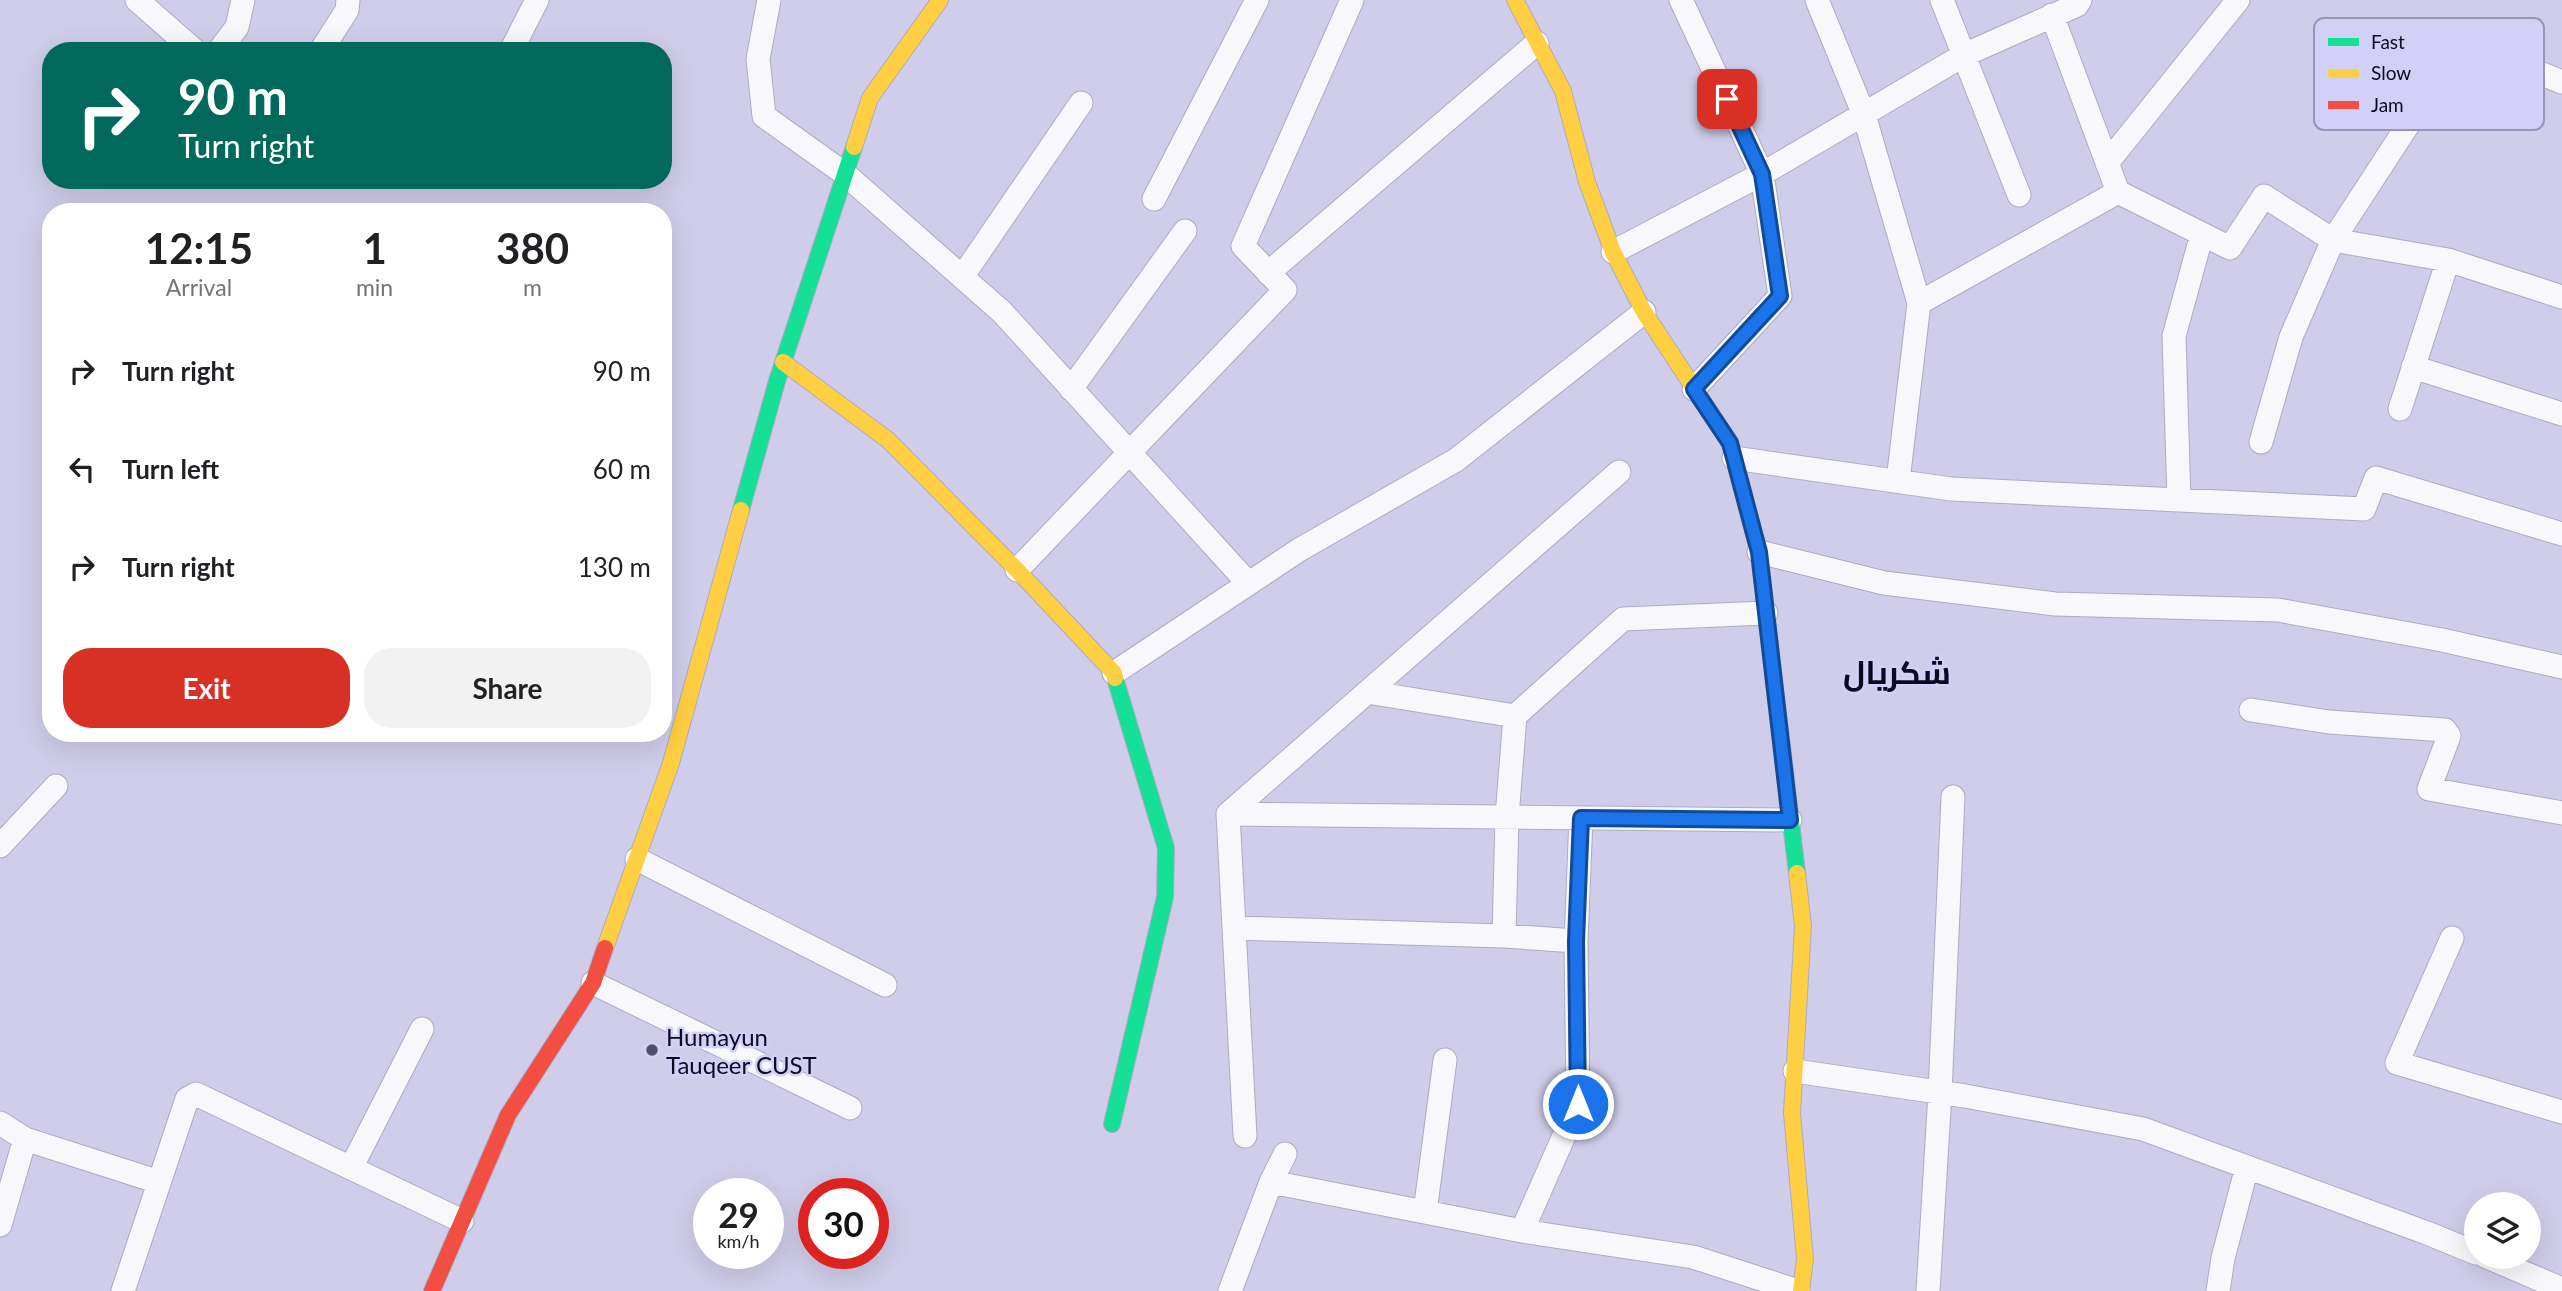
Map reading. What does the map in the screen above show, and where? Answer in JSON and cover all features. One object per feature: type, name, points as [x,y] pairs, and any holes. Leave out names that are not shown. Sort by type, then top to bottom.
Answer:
[{"type":"street","points":[[137,0],[185,42]]},
{"type":"street","points":[[226,42],[237,27],[243,0]]},
{"type":"street","points":[[327,42],[347,10],[348,0]]},
{"type":"street","points":[[769,0],[758,60],[764,116],[845,174],[1002,312],[1248,583]]},
{"type":"street","points":[[432,1291],[508,1115],[593,983],[671,763],[783,362],[870,98],[940,0]]},
{"type":"street","points":[[1154,199],[1257,0]]},
{"type":"street","points":[[1017,570],[1285,290],[1243,246],[1352,0]]},
{"type":"street","points":[[1271,1182],[1522,1231],[1693,1257],[1799,1291],[1805,1259],[1792,1113],[1803,926],[1759,552],[1730,443],[1644,312],[1613,252],[1587,182],[1563,91],[1515,0]]},
{"type":"street","points":[[1681,0],[1762,174],[1780,296],[1694,389]]},
{"type":"street","points":[[1817,0],[1864,115],[1919,303],[1898,481]]},
{"type":"street","points":[[1942,0],[2019,195]]},
{"type":"street","points":[[1613,252],[1762,174],[1964,55],[2077,5],[2080,0]]},
{"type":"street","points":[[2107,163],[2238,0]]},
{"type":"street","points":[[515,42],[533,2]]},
{"type":"street","points":[[2052,15],[2119,192],[2230,248],[2264,197],[2333,240],[2448,260],[2562,297]]},
{"type":"street","points":[[1268,273],[1537,43]]},
{"type":"street","points":[[2544,75],[2562,82]]},
{"type":"street","points":[[962,278],[1081,103]]},
{"type":"street","points":[[2261,442],[2291,337],[2333,240],[2405,130]]},
{"type":"street","points":[[1919,303],[2119,192]]},
{"type":"street","points":[[1071,389],[1185,230]]},
{"type":"street","points":[[2179,500],[2174,335],[2202,234]]},
{"type":"street","points":[[2400,409],[2448,260]]},
{"type":"street","points":[[1114,674],[1299,550],[1456,460],[1644,312]]},
{"type":"street","points":[[783,362],[888,440],[1017,570],[1114,674],[1167,848],[1165,897],[1112,1124]]},
{"type":"street","points":[[2413,368],[2562,414]]},
{"type":"street","points":[[1734,458],[1951,489],[2364,509],[2376,478],[2562,534]]},
{"type":"street","points":[[1228,814],[1619,472]]},
{"type":"street","points":[[1759,552],[1884,583],[2055,604],[2278,610],[2442,640],[2562,667]]},
{"type":"street","points":[[1504,936],[1507,817],[1515,716],[1623,619],[1766,613]]},
{"type":"street","points":[[1367,692],[1515,716]]},
{"type":"street","points":[[2251,710],[2329,722],[2445,730],[2449,736],[2429,789],[2562,813]]},
{"type":"street","points":[[0,846],[56,786]]},
{"type":"street","points":[[1928,1291],[1953,797]]},
{"type":"street","points":[[1228,814],[1790,820]]},
{"type":"street","points":[[1228,814],[1245,1136]]},
{"type":"street","points":[[1522,1231],[1578,1104],[1576,941],[1581,818]]},
{"type":"street","points":[[637,859],[885,985]]},
{"type":"street","points":[[1234,928],[1504,936],[1576,941]]},
{"type":"street","points":[[2452,938],[2397,1063],[2562,1112]]},
{"type":"street","points":[[593,983],[850,1108]]},
{"type":"street","points":[[351,1168],[422,1029]]},
{"type":"street","points":[[1425,1212],[1445,1060]]},
{"type":"street","points":[[1795,1070],[2143,1129],[2464,1248]]},
{"type":"street","points":[[123,1291],[187,1099],[191,1095],[196,1094],[462,1221]]},
{"type":"street","points":[[0,1123],[25,1139],[159,1182]]},
{"type":"street","points":[[0,1225],[25,1139]]},
{"type":"street","points":[[1230,1291],[1271,1182],[1285,1154]]},
{"type":"street","points":[[2218,1291],[2223,1258],[2247,1167]]},
{"type":"street","points":[[2515,1269],[2561,1289]]},
{"type":"traffic: fast","points":[[741,510],[777,381],[854,147]]},
{"type":"traffic: fast","points":[[1759,554],[1797,873]]},
{"type":"traffic: fast","points":[[1112,1124],[1165,897],[1166,848],[1115,678]]},
{"type":"traffic: slow","points":[[854,147],[870,98],[940,0]]},
{"type":"traffic: slow","points":[[1515,0],[1563,91],[1587,182],[1613,252],[1644,312],[1730,443],[1759,554]]},
{"type":"traffic: slow","points":[[783,362],[888,440],[1017,570],[1114,673],[1115,678]]},
{"type":"traffic: slow","points":[[605,948],[671,763],[741,510]]},
{"type":"traffic: slow","points":[[1797,873],[1803,926],[1792,1113],[1805,1259],[1801,1291]]},
{"type":"traffic: jam","points":[[432,1291],[508,1115],[593,983],[605,948]]},
{"type":"place","name":"Humayun Tauqeer CUST","points":[[652,1050]]},
{"type":"district","name":"شکریال","points":[[1897,671]]},
{"type":"route","points":[[1578,1104],[1576,941],[1581,818],[1790,820],[1759,552],[1730,443],[1694,389],[1780,296],[1762,174],[1727,99]]}]
